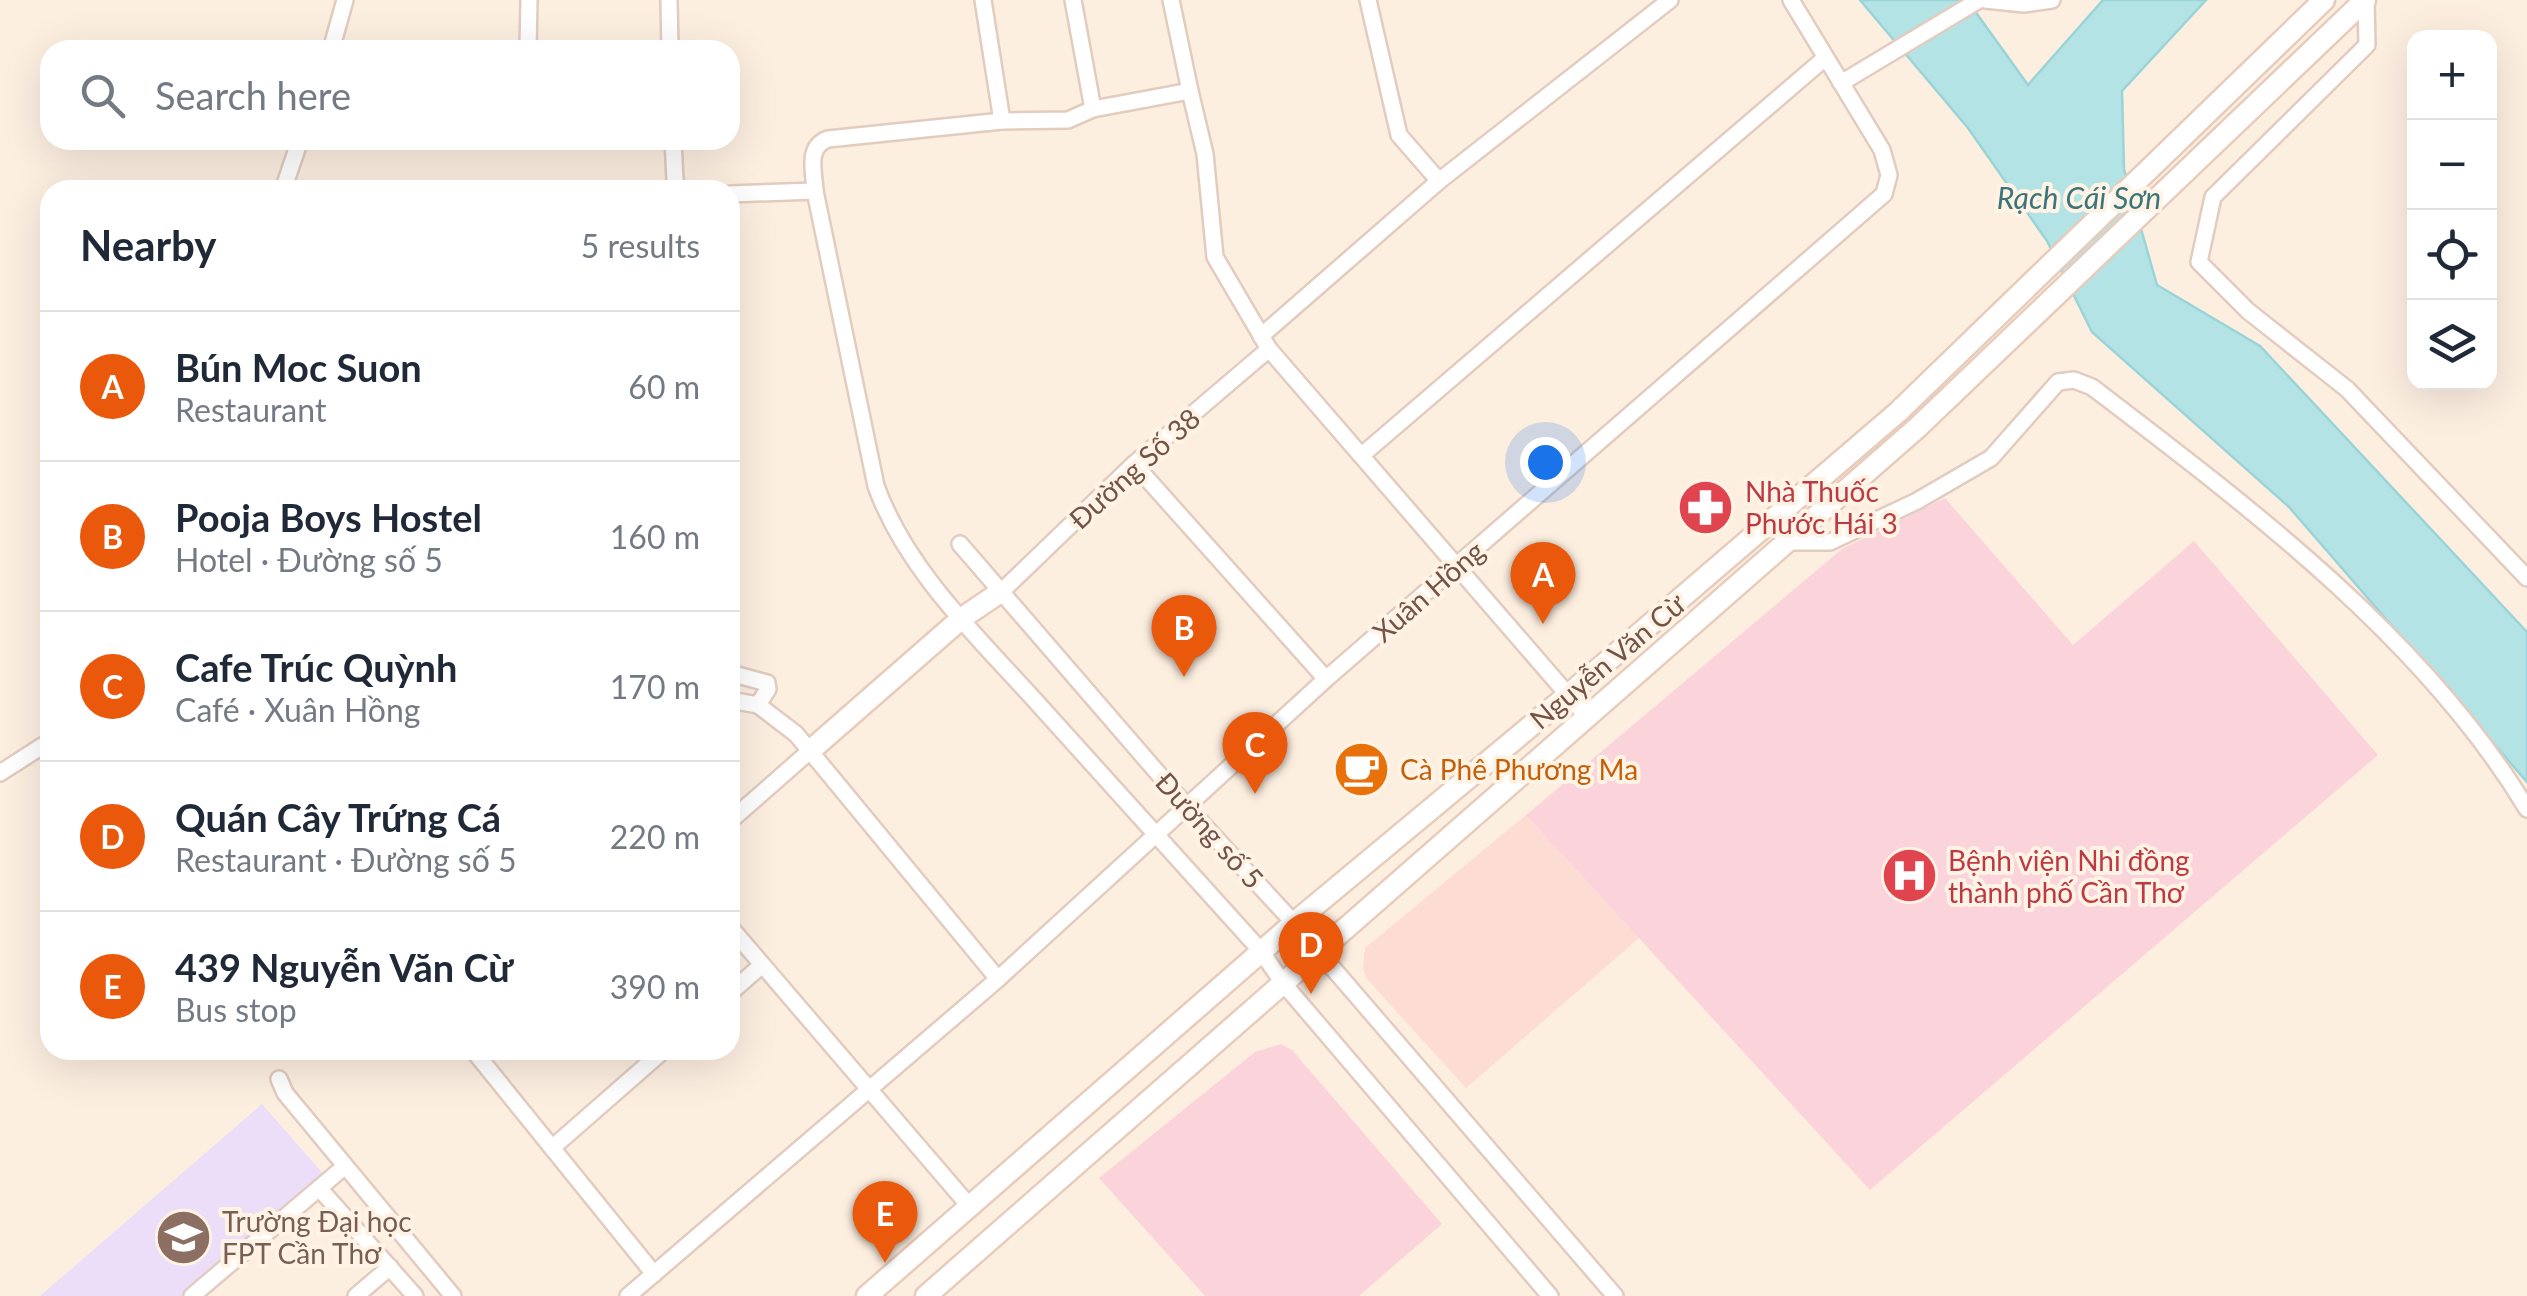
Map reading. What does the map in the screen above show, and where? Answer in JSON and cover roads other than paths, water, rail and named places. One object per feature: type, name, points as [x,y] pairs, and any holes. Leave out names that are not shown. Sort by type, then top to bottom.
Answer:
[{"type":"main road","name":"Nguyễn Văn Cừ","points":[[867,1296],[1294,923],[1898,412],[2324,0]]},
{"type":"main road","name":"Nguyễn Văn Cừ","points":[[926,1296],[1918,427],[2366,0]]},
{"type":"main road","points":[[811,750],[962,618],[1002,591]]},
{"type":"main road","points":[[971,1208],[996,1236]]},
{"type":"street","points":[[334,40],[345,0]]},
{"type":"street","points":[[528,0],[528,40]]},
{"type":"street","points":[[669,0],[670,40]]},
{"type":"street","points":[[983,0],[1002,121],[1068,120],[1093,109],[1190,91]]},
{"type":"street","points":[[1073,0],[1093,109]]},
{"type":"street","points":[[1171,0],[1205,154],[1215,257],[1265,342],[1587,716]]},
{"type":"street","points":[[1368,0],[1399,135],[1439,181]]},
{"type":"street","name":"Đường Số 38","points":[[1002,591],[1439,181],[1670,0]]},
{"type":"street","points":[[1790,0],[1841,84],[1982,0],[2024,4],[2052,0]]},
{"type":"street","points":[[2366,0],[2367,44],[2213,197],[2199,262],[2248,311],[2347,389],[2527,578]]},
{"type":"street","points":[[1362,455],[1825,58]]},
{"type":"street","name":"Xuân Hồng","points":[[628,1296],[998,980],[1326,680],[1884,194],[1890,176],[1882,150],[1841,84]]},
{"type":"street","name":"Đường số 5","points":[[1002,121],[828,139],[814,150],[816,190],[876,486],[885,510],[907,550],[962,618],[1261,952],[1283,983],[1550,1296]]},
{"type":"street","points":[[286,180],[296,150]]},
{"type":"street","points":[[674,150],[675,180]]},
{"type":"street","points":[[740,194],[816,190]]},
{"type":"street","points":[[1787,542],[1830,542],[1917,501],[1991,458],[2058,382],[2074,380],[2092,387],[2228,490],[2375,619],[2498,761],[2527,809]]},
{"type":"street","points":[[1134,464],[1326,680]]},
{"type":"street","name":"Đường số 5","points":[[960,544],[1615,1296]]},
{"type":"street","points":[[740,676],[768,683],[758,705]]},
{"type":"street","points":[[740,702],[758,705],[811,750],[998,980]]},
{"type":"street","points":[[0,773],[40,747]]},
{"type":"street","points":[[740,812],[811,750]]},
{"type":"street","points":[[740,939],[971,1208]]},
{"type":"street","points":[[740,984],[762,964]]},
{"type":"street","points":[[481,1060],[654,1274]]},
{"type":"street","points":[[552,1148],[653,1060]]},
{"type":"street","points":[[279,1079],[284,1093],[454,1296]]},
{"type":"street","points":[[192,1296],[344,1166]]},
{"type":"street","points":[[319,1188],[415,1296]]},
{"type":"street","points":[[356,1296],[390,1267]]},
{"type":"water","name":"Rạch Cái Sơn","points":[[1860,0],[1967,0],[2028,85],[2103,0],[2206,0],[2122,91],[2124,169],[2157,285],[2260,346],[2527,632],[2527,782],[2289,507],[2092,332],[2047,241],[1968,128]]},
{"type":"place","name":"Nhà Thuốc Phước Hái 3","points":[[1706,507]]},
{"type":"place","name":"Bún Moc Suon","points":[[1543,624]]},
{"type":"place","name":"Pooja Boys Hostel","points":[[1184,677]]},
{"type":"place","name":"Cà Phê Phương Ma","points":[[1361,769]]},
{"type":"place","name":"Cafe Trúc Quỳnh","points":[[1255,794]]},
{"type":"place","name":"Bệnh viện Nhi đồng thành phố Cần Thơ","points":[[1909,876]]},
{"type":"place","name":"Quán Cây Trứng Cá","points":[[1311,994]]},
{"type":"place","name":"Trường Đại học FPT Cần Thơ","points":[[183,1237]]},
{"type":"place","name":"439 Nguyễn Văn Cừ","points":[[885,1263]]}]
